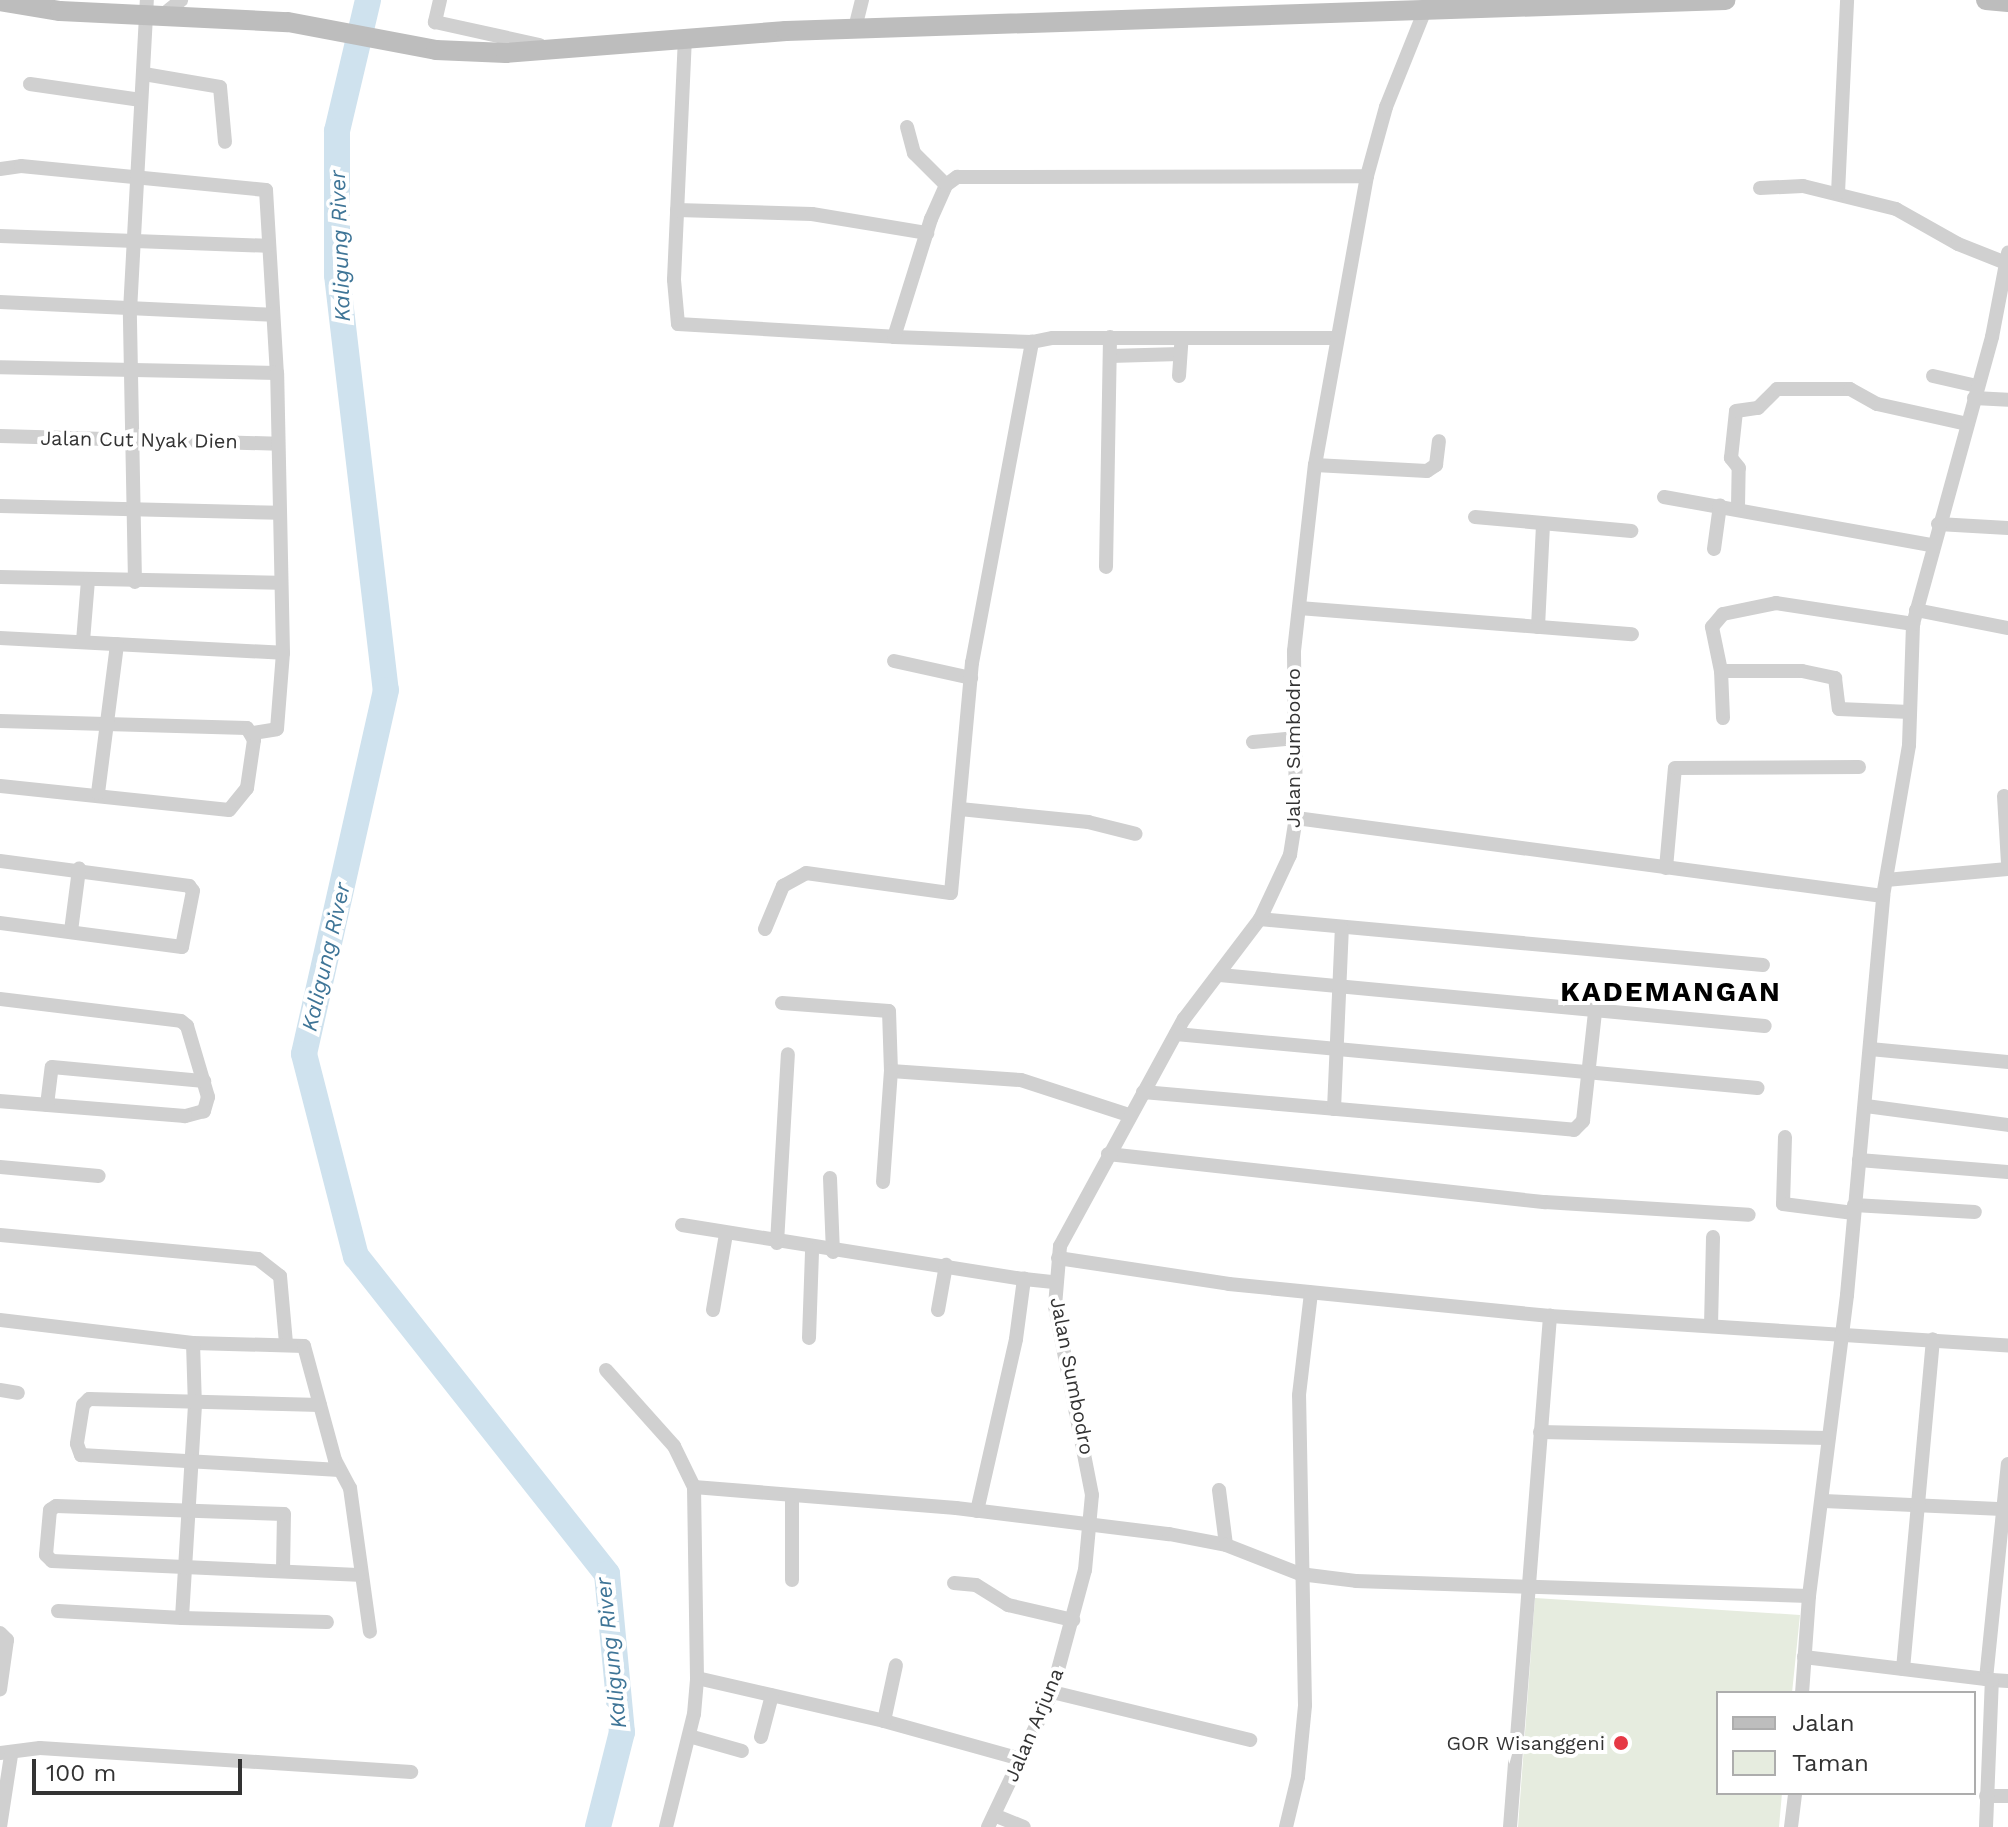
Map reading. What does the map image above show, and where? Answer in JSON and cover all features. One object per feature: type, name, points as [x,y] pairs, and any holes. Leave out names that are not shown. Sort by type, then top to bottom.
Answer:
[{"type":"main road","points":[[0,1],[60,11],[153,10],[300,24],[418,47],[506,53],[685,37],[1306,8],[1725,0]]},
{"type":"main road","points":[[1986,0],[2008,2]]},
{"type":"street","points":[[135,582],[130,311],[141,100],[153,10],[181,0]]},
{"type":"street","points":[[440,0],[435,22],[552,48]]},
{"type":"street","points":[[855,28],[862,0]]},
{"type":"street","points":[[1838,193],[1847,0]]},
{"type":"street","name":"Jalan Sumbodro","points":[[1089,1526],[1089,1462],[1054,1282],[1058,1258],[1070,1221],[1129,1115],[1176,1034],[1260,919],[1290,855],[1296,818],[1294,651],[1315,465],[1367,176],[1386,107],[1427,6]]},
{"type":"street","points":[[685,37],[674,305],[682,327],[1032,342],[1181,336],[1337,338]]},
{"type":"street","points":[[144,74],[220,87],[225,142]]},
{"type":"street","points":[[30,84],[141,100]]},
{"type":"street","points":[[907,127],[914,153],[946,185]]},
{"type":"street","points":[[0,169],[21,166],[261,186],[268,197],[267,246],[277,373],[278,583],[283,653],[277,729],[253,733],[106,722],[0,721]]},
{"type":"street","points":[[894,337],[927,233],[946,185],[957,177],[1367,176]]},
{"type":"street","points":[[1760,188],[1803,186],[1896,209],[1958,244],[2007,258],[2004,296],[1931,545],[1915,617],[1910,712],[1899,815],[1883,896],[1866,1106],[1828,1438],[1824,1501],[1809,1596],[1802,1691]]},
{"type":"street","points":[[677,210],[812,214],[927,233]]},
{"type":"street","points":[[0,236],[267,246]]},
{"type":"street","points":[[0,302],[130,311],[273,315]]},
{"type":"street","points":[[1179,376],[1181,336]]},
{"type":"street","points":[[1106,567],[1110,337]]},
{"type":"street","points":[[765,929],[783,886],[806,873],[951,893],[971,678],[1032,342]]},
{"type":"street","points":[[1110,356],[1180,354]]},
{"type":"street","points":[[0,367],[277,373]]},
{"type":"street","points":[[1933,376],[2008,400]]},
{"type":"street","points":[[1738,507],[1739,468],[1731,458],[1736,411],[1758,408],[1777,389],[1850,389],[1877,404],[1967,424]]},
{"type":"street","name":"Jalan Cut Nyak Dien","points":[[0,436],[278,444]]},
{"type":"street","points":[[1315,465],[1427,471],[1436,465],[1439,441]]},
{"type":"street","points":[[1664,497],[1738,507],[1931,545]]},
{"type":"street","points":[[1714,549],[1720,505]]},
{"type":"street","points":[[0,506],[279,513]]},
{"type":"street","points":[[1475,517],[1631,531]]},
{"type":"street","points":[[1538,627],[1543,524]]},
{"type":"street","points":[[1938,524],[2008,528]]},
{"type":"street","points":[[0,577],[278,583]]},
{"type":"street","points":[[83,641],[88,580]]},
{"type":"street","points":[[1723,718],[1721,671],[1712,627],[1723,614],[1776,603],[2008,628]]},
{"type":"street","points":[[1299,608],[1632,634]]},
{"type":"street","points":[[0,638],[283,653]]},
{"type":"street","points":[[98,793],[117,644]]},
{"type":"street","points":[[894,661],[971,678]]},
{"type":"street","points":[[1721,671],[1802,671],[1835,678],[1839,709],[1910,712]]},
{"type":"street","points":[[0,786],[98,793],[229,810],[247,788],[253,733]]},
{"type":"street","points":[[1253,742],[1296,738]]},
{"type":"street","points":[[1666,868],[1675,768],[1859,767]]},
{"type":"street","points":[[1886,880],[2008,866],[2004,796]]},
{"type":"street","points":[[960,809],[1088,822],[1136,834]]},
{"type":"street","points":[[1296,818],[1883,896]]},
{"type":"street","points":[[0,861],[79,869],[189,886],[193,891],[182,947],[0,923]]},
{"type":"street","points":[[71,931],[79,869]]},
{"type":"street","points":[[1260,919],[1342,929],[1763,965]]},
{"type":"street","points":[[1334,1109],[1342,929]]},
{"type":"street","points":[[1220,975],[1339,989],[1765,1026]]},
{"type":"street","points":[[0,999],[181,1021],[204,1081],[204,1111],[185,1116],[0,1101]]},
{"type":"street","points":[[782,1003],[889,1011],[891,1071],[883,1182]]},
{"type":"street","points":[[1143,1092],[1574,1130],[1583,1121],[1595,1012]]},
{"type":"street","points":[[1176,1034],[1336,1052],[1757,1088]]},
{"type":"street","points":[[1870,1049],[2008,1062]]},
{"type":"street","points":[[777,1243],[788,1054]]},
{"type":"street","points":[[43,1104],[52,1067],[204,1081]]},
{"type":"street","points":[[891,1071],[1021,1080],[1129,1115]]},
{"type":"street","points":[[1866,1106],[2008,1125]]},
{"type":"street","points":[[1785,1137],[1783,1204],[1975,1212]]},
{"type":"street","points":[[1108,1154],[1545,1202],[1749,1215]]},
{"type":"street","points":[[1859,1160],[2008,1172]]},
{"type":"street","points":[[0,1167],[99,1176]]},
{"type":"street","points":[[830,1178],[833,1252]]},
{"type":"street","points":[[682,1225],[812,1250],[946,1265],[1054,1282]]},
{"type":"street","points":[[713,1310],[726,1234]]},
{"type":"street","points":[[0,1235],[258,1259],[280,1276],[286,1343]]},
{"type":"street","points":[[1711,1326],[1713,1237]]},
{"type":"street","points":[[809,1338],[812,1250]]},
{"type":"street","points":[[1058,1258],[1311,1293],[1550,1316],[2008,1346]]},
{"type":"street","points":[[938,1310],[946,1265]]},
{"type":"street","points":[[977,1511],[1016,1339],[1024,1279]]},
{"type":"street","points":[[1286,1827],[1298,1777],[1305,1705],[1300,1574],[1299,1395],[1311,1293]]},
{"type":"street","points":[[1510,1827],[1526,1585],[1550,1316]]},
{"type":"street","points":[[0,1320],[193,1343],[286,1343],[308,1352],[340,1470],[350,1488],[358,1575],[370,1632]]},
{"type":"street","points":[[1903,1669],[1933,1339]]},
{"type":"street","points":[[182,1618],[195,1405],[193,1343]]},
{"type":"street","points":[[606,1370],[674,1446],[694,1487],[697,1678],[689,1736],[666,1827]]},
{"type":"street","points":[[0,1390],[18,1393]]},
{"type":"street","points":[[320,1405],[195,1405],[89,1399],[83,1405],[77,1444],[81,1455],[340,1470]]},
{"type":"street","points":[[1540,1432],[1828,1438]]},
{"type":"street","points":[[1986,1827],[1989,1680],[2008,1464]]},
{"type":"street","points":[[694,1487],[792,1498],[977,1511],[1226,1545],[1300,1574],[1356,1581],[1809,1596]]},
{"type":"street","points":[[1219,1490],[1226,1545]]},
{"type":"street","points":[[792,1498],[792,1580]]},
{"type":"street","points":[[1824,1501],[2003,1509]]},
{"type":"street","points":[[283,1570],[284,1514],[52,1507],[46,1555],[57,1562],[358,1575]]},
{"type":"street","name":"Jalan Arjuna","points":[[991,1821],[1052,1692],[1073,1620],[1089,1526]]},
{"type":"street","points":[[954,1583],[976,1585],[1008,1605],[1073,1620]]},
{"type":"street","points":[[58,1611],[327,1622]]},
{"type":"street","points":[[0,1633],[7,1640],[0,1690]]},
{"type":"street","points":[[1804,1657],[2008,1681]]},
{"type":"street","points":[[884,1721],[896,1665]]},
{"type":"street","points":[[697,1678],[884,1721],[1021,1759]]},
{"type":"street","points":[[1052,1692],[1250,1740]]},
{"type":"street","points":[[761,1737],[772,1695]]},
{"type":"street","points":[[689,1736],[742,1751]]},
{"type":"street","points":[[1,1824],[6,1754],[40,1748],[411,1772]]},
{"type":"street","points":[[1791,1827],[1795,1795]]},
{"type":"street","points":[[1986,1796],[2008,1796]]},
{"type":"street","points":[[991,1821],[1024,1827]]},
{"type":"green space","name":"GOR Wisanggeni","points":[[1535,1598],[1800,1615],[1792,1691],[1716,1691],[1716,1795],[1782,1795],[1779,1827],[1518,1827]]},
{"type":"waterway","name":"Kaligung River","points":[[368,0],[337,131],[337,275],[386,690],[304,1054],[356,1256],[607,1574],[622,1732],[598,1827]]},
{"type":"place","name":"GOR Wisanggeni","points":[[1621,1743]]},
{"type":"district","name":"KADEMANGAN","points":[[1671,992]]}]
